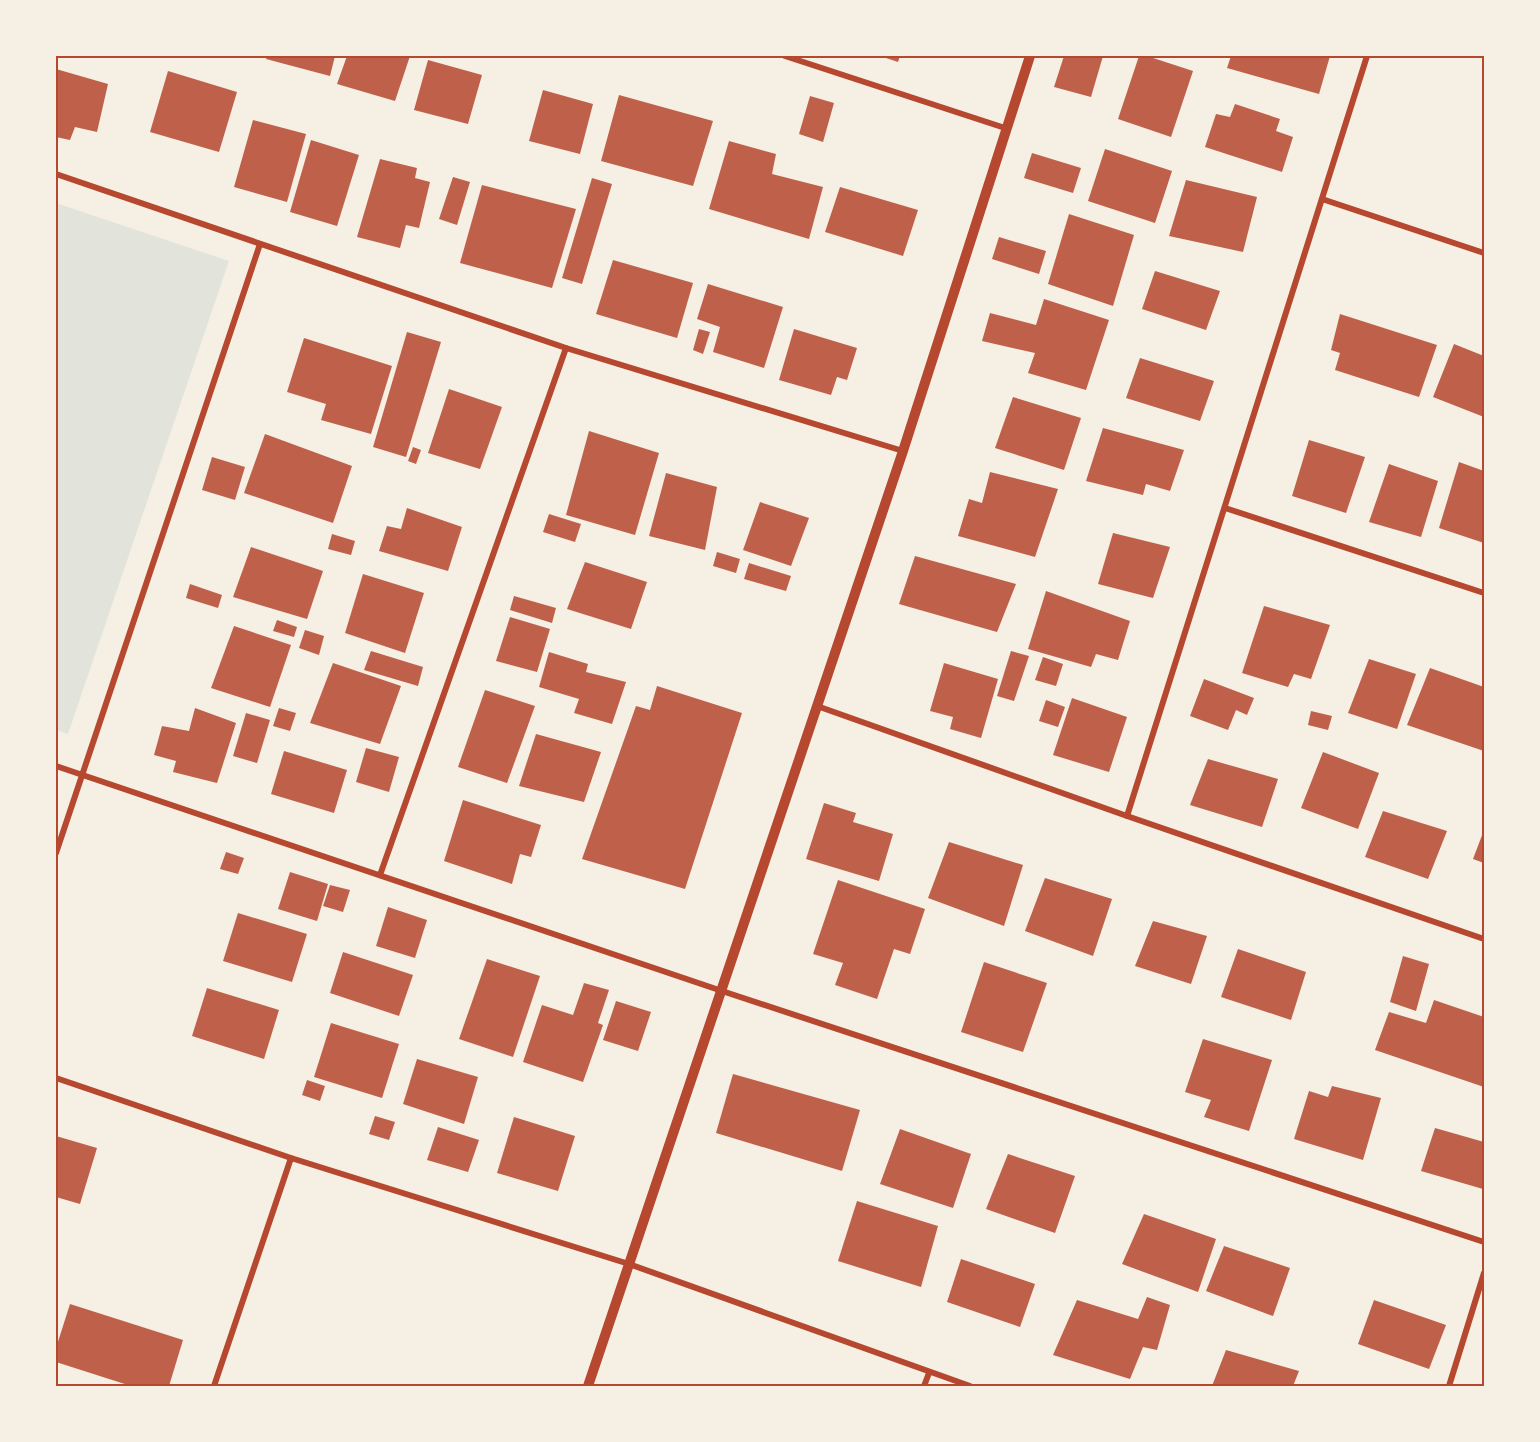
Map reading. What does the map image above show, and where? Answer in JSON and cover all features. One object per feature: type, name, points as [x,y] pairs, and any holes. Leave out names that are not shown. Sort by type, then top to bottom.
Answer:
[{"type":"street","points":[[785,56],[1005,128]]},
{"type":"street","points":[[588,1386],[903,451],[1030,56]]},
{"type":"street","points":[[1127,816],[1367,56]]},
{"type":"street","points":[[56,174],[566,348],[903,451]]},
{"type":"street","points":[[1322,199],[1485,253]]},
{"type":"street","points":[[56,854],[260,244]]},
{"type":"street","points":[[380,875],[566,348]]},
{"type":"street","points":[[1225,508],[1485,592]]},
{"type":"street","points":[[817,706],[1485,939]]},
{"type":"street","points":[[56,766],[722,991],[1485,1242]]},
{"type":"street","points":[[56,1078],[291,1158],[629,1264],[970,1386]]},
{"type":"street","points":[[214,1386],[291,1158]]},
{"type":"street","points":[[1449,1386],[1485,1273]]},
{"type":"street","points":[[924,1386],[929,1373]]},
{"type":"shaded area","points":[[56,203],[229,261],[68,734],[56,730]]},
{"type":"building","points":[[267,56],[335,56],[330,76],[266,59]]},
{"type":"building","points":[[347,56],[410,56],[395,101],[337,84]]},
{"type":"building","points":[[880,56],[900,56],[898,62]]},
{"type":"building","points":[[1064,56],[1103,56],[1091,97],[1054,87]]},
{"type":"building","points":[[1139,56],[1147,56],[1193,71],[1171,137],[1118,119]]},
{"type":"building","points":[[1231,56],[1330,56],[1319,94],[1227,68]]},
{"type":"building","points":[[428,60],[482,75],[468,124],[414,110]]},
{"type":"building","points":[[56,69],[108,84],[97,132],[75,127],[70,140],[56,137]]},
{"type":"building","points":[[168,71],[237,92],[219,152],[150,132]]},
{"type":"building","points":[[543,90],[593,104],[580,154],[529,141]]},
{"type":"building","points":[[619,95],[713,121],[693,186],[601,161]]},
{"type":"building","points":[[810,96],[834,103],[823,142],[799,134]]},
{"type":"building","points":[[1235,104],[1280,119],[1276,131],[1293,137],[1282,172],[1205,147],[1216,114],[1230,117]]},
{"type":"building","points":[[253,120],[306,134],[287,202],[234,187]]},
{"type":"building","points":[[311,140],[359,155],[337,226],[290,212]]},
{"type":"building","points":[[729,141],[776,154],[772,174],[823,187],[809,239],[709,209]]},
{"type":"building","points":[[1105,149],[1172,171],[1155,223],[1088,201]]},
{"type":"building","points":[[1032,153],[1081,168],[1073,193],[1024,178]]},
{"type":"building","points":[[380,159],[417,168],[415,178],[430,182],[419,228],[406,225],[400,248],[357,237]]},
{"type":"building","points":[[453,177],[470,182],[457,225],[439,219]]},
{"type":"building","points":[[592,178],[612,184],[582,284],[562,278]]},
{"type":"building","points":[[1186,180],[1257,197],[1243,252],[1169,236]]},
{"type":"building","points":[[482,185],[576,209],[552,288],[460,263]]},
{"type":"building","points":[[840,187],[918,210],[903,256],[825,232]]},
{"type":"building","points":[[1069,214],[1134,235],[1113,306],[1048,284]]},
{"type":"building","points":[[999,237],[1046,251],[1039,274],[992,259]]},
{"type":"building","points":[[613,260],[693,283],[677,338],[596,314]]},
{"type":"building","points":[[1155,271],[1220,291],[1206,330],[1142,309]]},
{"type":"building","points":[[708,284],[783,307],[764,368],[713,352],[720,327],[697,319]]},
{"type":"building","points":[[1044,299],[1109,320],[1086,390],[1028,373],[1035,353],[982,341],[990,313],[1036,325]]},
{"type":"building","points":[[1340,314],[1437,345],[1419,397],[1335,370],[1340,353],[1331,350]]},
{"type":"building","points":[[699,329],[710,332],[703,354],[693,350]]},
{"type":"building","points":[[794,329],[857,348],[847,380],[837,377],[831,395],[779,380]]},
{"type":"building","points":[[407,332],[441,342],[406,457],[373,447]]},
{"type":"building","points":[[304,338],[392,366],[371,434],[321,420],[326,404],[287,392]]},
{"type":"building","points":[[1454,344],[1484,356],[1484,417],[1433,397]]},
{"type":"building","points":[[1140,358],[1214,381],[1200,421],[1126,398]]},
{"type":"building","points":[[449,389],[502,407],[480,469],[428,453]]},
{"type":"building","points":[[1013,397],[1081,418],[1064,470],[995,448]]},
{"type":"building","points":[[1103,428],[1184,450],[1170,491],[1146,484],[1143,495],[1086,481]]},
{"type":"building","points":[[589,431],[659,453],[635,535],[566,515]]},
{"type":"building","points":[[265,434],[352,466],[333,523],[244,493]]},
{"type":"building","points":[[1309,440],[1365,457],[1346,513],[1292,496]]},
{"type":"building","points":[[413,447],[421,450],[416,464],[408,461]]},
{"type":"building","points":[[212,457],[245,467],[235,500],[202,490]]},
{"type":"building","points":[[1459,462],[1484,471],[1484,543],[1439,528]]},
{"type":"building","points":[[1389,464],[1438,481],[1421,537],[1369,522]]},
{"type":"building","points":[[990,472],[1058,489],[1035,557],[958,536],[969,499],[982,503]]},
{"type":"building","points":[[666,473],[717,487],[705,550],[649,536]]},
{"type":"building","points":[[760,502],[809,518],[791,566],[743,550]]},
{"type":"building","points":[[407,508],[462,527],[448,571],[379,551],[387,526],[401,529]]},
{"type":"building","points":[[549,514],[581,524],[575,542],[543,532]]},
{"type":"building","points":[[1113,533],[1170,547],[1153,598],[1098,584]]},
{"type":"building","points":[[332,534],[355,541],[351,555],[328,549]]},
{"type":"building","points":[[251,547],[323,571],[307,619],[233,597]]},
{"type":"building","points":[[717,552],[740,559],[736,573],[713,566]]},
{"type":"building","points":[[915,556],[1016,584],[997,632],[899,604]]},
{"type":"building","points":[[585,562],[647,582],[631,629],[567,609]]},
{"type":"building","points":[[749,563],[791,576],[786,591],[744,579]]},
{"type":"building","points":[[363,574],[424,593],[405,653],[345,633]]},
{"type":"building","points":[[190,584],[222,595],[218,608],[186,598]]},
{"type":"building","points":[[1046,591],[1130,621],[1118,660],[1096,654],[1091,667],[1028,649]]},
{"type":"building","points":[[514,596],[556,608],[552,623],[510,610]]},
{"type":"building","points":[[1264,606],[1330,625],[1311,679],[1294,674],[1288,687],[1242,673]]},
{"type":"building","points":[[510,617],[550,629],[537,672],[496,661]]},
{"type":"building","points":[[277,620],[297,627],[294,637],[273,631]]},
{"type":"building","points":[[234,626],[291,645],[270,707],[211,688]]},
{"type":"building","points":[[305,630],[324,636],[319,655],[299,648]]},
{"type":"building","points":[[371,651],[423,667],[418,686],[364,670]]},
{"type":"building","points":[[1011,651],[1029,656],[1014,701],[997,696]]},
{"type":"building","points":[[549,652],[588,664],[586,672],[626,682],[612,724],[574,713],[579,699],[539,687]]},
{"type":"building","points":[[1043,657],[1063,664],[1056,686],[1035,680]]},
{"type":"building","points":[[1369,659],[1416,674],[1397,729],[1348,713]]},
{"type":"building","points":[[333,663],[401,686],[380,744],[310,723]]},
{"type":"building","points":[[944,663],[998,679],[981,738],[950,729],[953,717],[930,711]]},
{"type":"building","points":[[1430,668],[1484,687],[1484,751],[1407,725]]},
{"type":"building","points":[[1204,679],[1254,698],[1247,715],[1236,710],[1228,730],[1190,716]]},
{"type":"building","points":[[657,686],[742,713],[685,889],[582,859],[636,706],[650,710]]},
{"type":"building","points":[[485,690],[535,706],[507,783],[458,767]]},
{"type":"building","points":[[1072,698],[1127,717],[1109,772],[1053,755]]},
{"type":"building","points":[[1046,700],[1065,707],[1058,727],[1039,721]]},
{"type":"building","points":[[195,708],[236,723],[217,783],[173,772],[176,761],[154,755],[162,726],[189,731]]},
{"type":"building","points":[[279,708],[296,713],[290,731],[273,726]]},
{"type":"building","points":[[1311,711],[1332,716],[1328,730],[1308,725]]},
{"type":"building","points":[[246,713],[270,720],[257,763],[233,756]]},
{"type":"building","points":[[536,734],[601,752],[584,802],[519,786]]},
{"type":"building","points":[[366,748],[399,757],[389,792],[356,782]]},
{"type":"building","points":[[284,751],[347,770],[334,813],[271,794]]},
{"type":"building","points":[[1323,752],[1379,773],[1358,829],[1301,808]]},
{"type":"building","points":[[1208,759],[1278,779],[1262,827],[1190,805]]},
{"type":"building","points":[[463,800],[541,825],[531,857],[520,854],[512,884],[444,861]]},
{"type":"building","points":[[824,803],[856,813],[853,822],[893,834],[879,881],[806,859]]},
{"type":"building","points":[[1383,811],[1447,831],[1428,879],[1365,857]]},
{"type":"building","points":[[1484,830],[1484,863],[1473,859]]},
{"type":"building","points":[[949,842],[1023,865],[1004,926],[928,898]]},
{"type":"building","points":[[226,852],[244,858],[238,874],[220,869]]},
{"type":"building","points":[[290,872],[328,884],[317,921],[278,909]]},
{"type":"building","points":[[1045,878],[1112,899],[1093,956],[1025,931]]},
{"type":"building","points":[[838,880],[925,909],[910,954],[894,949],[877,999],[835,985],[843,963],[813,954]]},
{"type":"building","points":[[330,885],[350,890],[343,912],[323,906]]},
{"type":"building","points":[[388,907],[427,920],[415,958],[376,946]]},
{"type":"building","points":[[238,913],[307,934],[292,982],[223,961]]},
{"type":"building","points":[[1153,921],[1207,936],[1191,984],[1135,966]]},
{"type":"building","points":[[1238,949],[1306,972],[1291,1020],[1221,997]]},
{"type":"building","points":[[343,952],[413,975],[399,1016],[330,993]]},
{"type":"building","points":[[1403,956],[1429,964],[1416,1011],[1390,1002]]},
{"type":"building","points":[[487,959],[540,976],[513,1057],[459,1039]]},
{"type":"building","points":[[984,962],[1047,983],[1023,1052],[961,1032]]},
{"type":"building","points":[[584,983],[609,990],[598,1023],[603,1025],[583,1082],[523,1062],[542,1005],[573,1015]]},
{"type":"building","points":[[207,988],[279,1010],[264,1059],[192,1036]]},
{"type":"building","points":[[1434,1000],[1484,1017],[1484,1087],[1375,1050],[1389,1012],[1426,1023]]},
{"type":"building","points":[[616,1001],[651,1012],[638,1051],[603,1040]]},
{"type":"building","points":[[331,1023],[399,1044],[382,1098],[314,1077]]},
{"type":"building","points":[[1203,1039],[1272,1060],[1249,1131],[1204,1117],[1211,1100],[1185,1092]]},
{"type":"building","points":[[417,1059],[478,1077],[464,1124],[403,1104]]},
{"type":"building","points":[[733,1074],[860,1110],[842,1171],[716,1133]]},
{"type":"building","points":[[307,1080],[325,1086],[320,1101],[302,1095]]},
{"type":"building","points":[[1332,1086],[1381,1098],[1363,1160],[1294,1139],[1309,1091],[1328,1097]]},
{"type":"building","points":[[375,1116],[395,1122],[389,1140],[369,1134]]},
{"type":"building","points":[[514,1117],[575,1136],[558,1191],[497,1173]]},
{"type":"building","points":[[438,1127],[479,1140],[468,1172],[427,1160]]},
{"type":"building","points":[[1435,1128],[1484,1142],[1483,1189],[1421,1171]]},
{"type":"building","points":[[900,1129],[971,1154],[953,1208],[880,1184]]},
{"type":"building","points":[[56,1136],[97,1148],[80,1204],[56,1197]]},
{"type":"building","points":[[1008,1154],[1075,1176],[1055,1233],[986,1209]]},
{"type":"building","points":[[857,1201],[938,1226],[921,1287],[838,1261]]},
{"type":"building","points":[[1144,1214],[1216,1239],[1198,1292],[1122,1264]]},
{"type":"building","points":[[1224,1246],[1290,1268],[1273,1316],[1206,1291]]},
{"type":"building","points":[[961,1259],[1035,1284],[1020,1327],[947,1302]]},
{"type":"building","points":[[1147,1297],[1170,1305],[1157,1350],[1143,1347],[1130,1379],[1053,1355],[1077,1300],[1138,1319]]},
{"type":"building","points":[[1374,1300],[1446,1325],[1429,1369],[1358,1344]]},
{"type":"building","points":[[70,1304],[183,1340],[169,1386],[131,1386],[56,1362],[56,1348]]},
{"type":"building","points":[[1226,1350],[1299,1371],[1293,1386],[1212,1386]]}]
